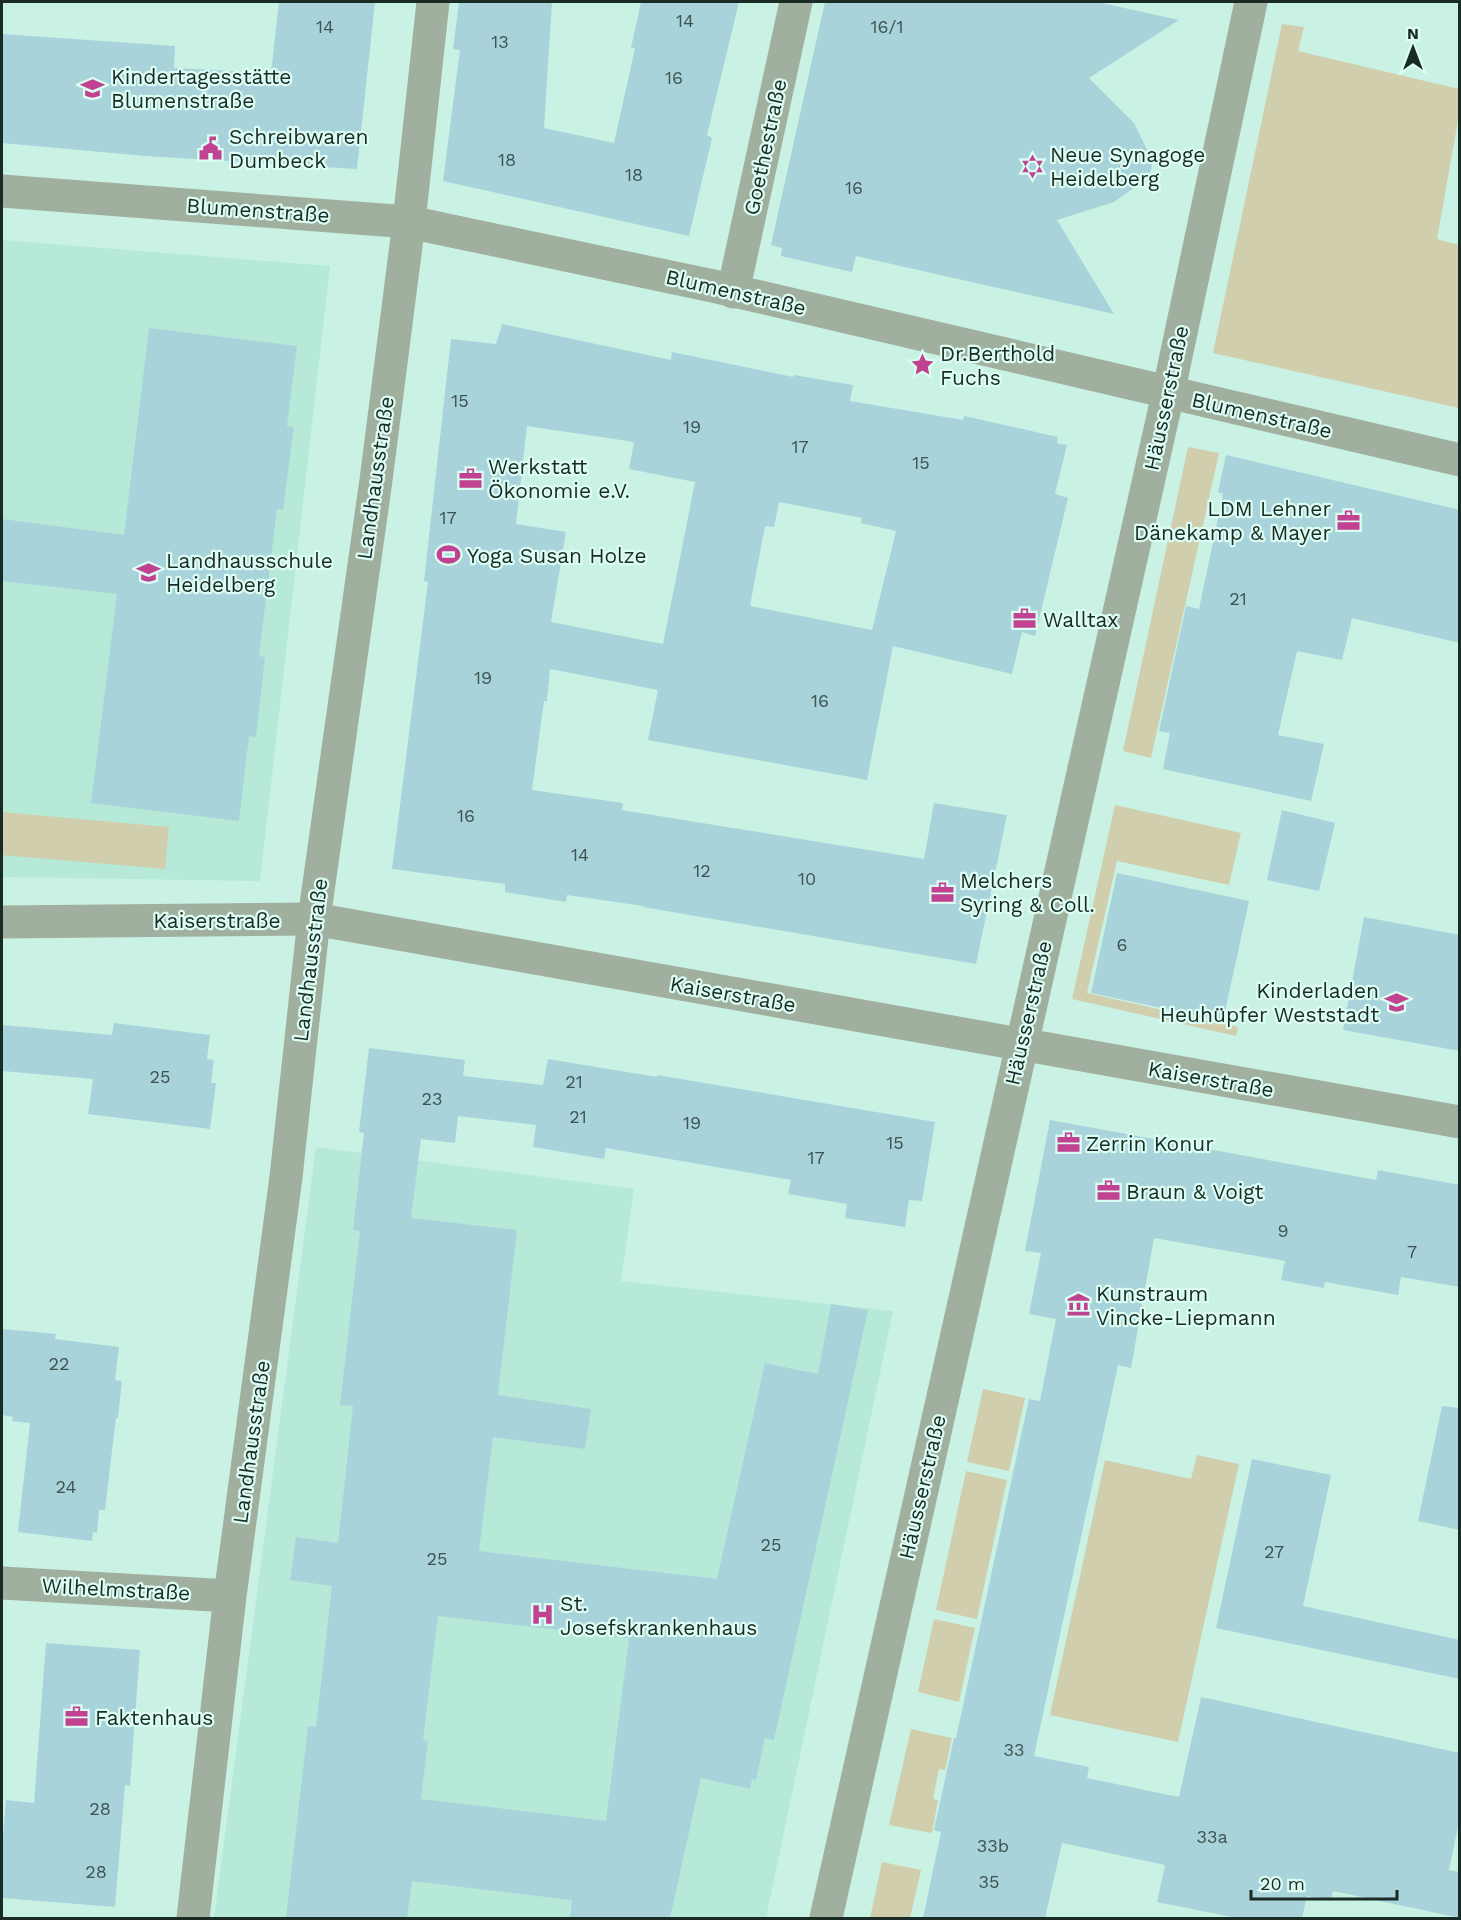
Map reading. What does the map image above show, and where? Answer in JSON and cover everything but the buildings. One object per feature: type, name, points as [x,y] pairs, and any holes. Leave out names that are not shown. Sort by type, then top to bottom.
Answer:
[{"type":"street","name":"Landhausstraße","points":[[193,1918],[230,1596],[286,1177],[314,919],[409,222],[433,2]]},
{"type":"street","name":"Goethestraße","points":[[723,289],[796,2]]},
{"type":"street","name":"Häusserstraße","points":[[826,1918],[1168,394],[1251,2]]},
{"type":"street","name":"Blumenstraße","points":[[2,191],[409,222],[723,289],[1460,460]]},
{"type":"street","name":"Kaiserstraße","points":[[2,922],[314,919],[1460,1122]]},
{"type":"street","name":"Wilhelmstraße","points":[[2,1583],[230,1596]]},
{"type":"shaded area","points":[[1282,24],[1304,27],[1298,51],[1459,89],[1459,115],[1437,239],[1459,245],[1459,408],[1213,353]]},
{"type":"shaded area","name":"Landhausschule Heidelberg","points":[[2,240],[330,266],[260,881],[2,877]]},
{"type":"shaded area","points":[[1188,447],[1219,453],[1151,758],[1123,751]]},
{"type":"shaded area","points":[[1115,805],[1241,833],[1229,885],[1117,861],[1087,993],[1238,1027],[1236,1036],[1072,999]]},
{"type":"shaded area","points":[[2,812],[169,827],[165,869],[2,855]]},
{"type":"shaded area","name":"St. Josefskrankenhaus","points":[[316,1147],[634,1189],[621,1281],[893,1311],[766,1918],[214,1918]]},
{"type":"shaded area","points":[[983,1389],[1025,1398],[1009,1471],[967,1462]]},
{"type":"shaded area","points":[[1197,1455],[1239,1464],[1178,1742],[1050,1715],[1105,1460],[1191,1479]]},
{"type":"shaded area","points":[[966,1471],[1007,1480],[977,1619],[936,1610]]},
{"type":"shaded area","points":[[934,1619],[975,1628],[959,1702],[918,1692]]},
{"type":"shaded area","points":[[911,1729],[952,1738],[945,1770],[939,1769],[933,1799],[938,1800],[932,1833],[889,1825]]},
{"type":"shaded area","points":[[882,1862],[921,1870],[910,1918],[870,1918]]},
{"type":"place","name":"Kindertagesstätte Blumenstraße","points":[[93,88]]},
{"type":"place","name":"Schreibwaren Dumbeck","points":[[211,148]]},
{"type":"place","name":"Neue Synagoge Heidelberg","points":[[1032,166]]},
{"type":"place","name":"Dr.Berthold Fuchs","points":[[922,365]]},
{"type":"place","name":"Werkstatt Ökonomie e.V.","points":[[470,478]]},
{"type":"place","name":"LDM Lehner Dänekamp & Mayer","points":[[1349,520]]},
{"type":"place","name":"Yoga Susan Holze","points":[[449,555]]},
{"type":"place","name":"Landhausschule Heidelberg","points":[[148,572]]},
{"type":"place","name":"Walltax","points":[[1025,619]]},
{"type":"place","name":"Melchers Syring & Coll.","points":[[942,892]]},
{"type":"place","name":"Kinderladen Heuhüpfer Weststadt","points":[[1397,1002]]},
{"type":"place","name":"Zerrin Konur","points":[[1068,1143]]},
{"type":"place","name":"Braun & Voigt","points":[[1108,1191]]},
{"type":"place","name":"Kunstraum Vincke-Liepmann","points":[[1078,1305]]},
{"type":"place","name":"St. Josefskrankenhaus","points":[[542,1615]]},
{"type":"place","name":"Faktenhaus","points":[[77,1717]]}]
